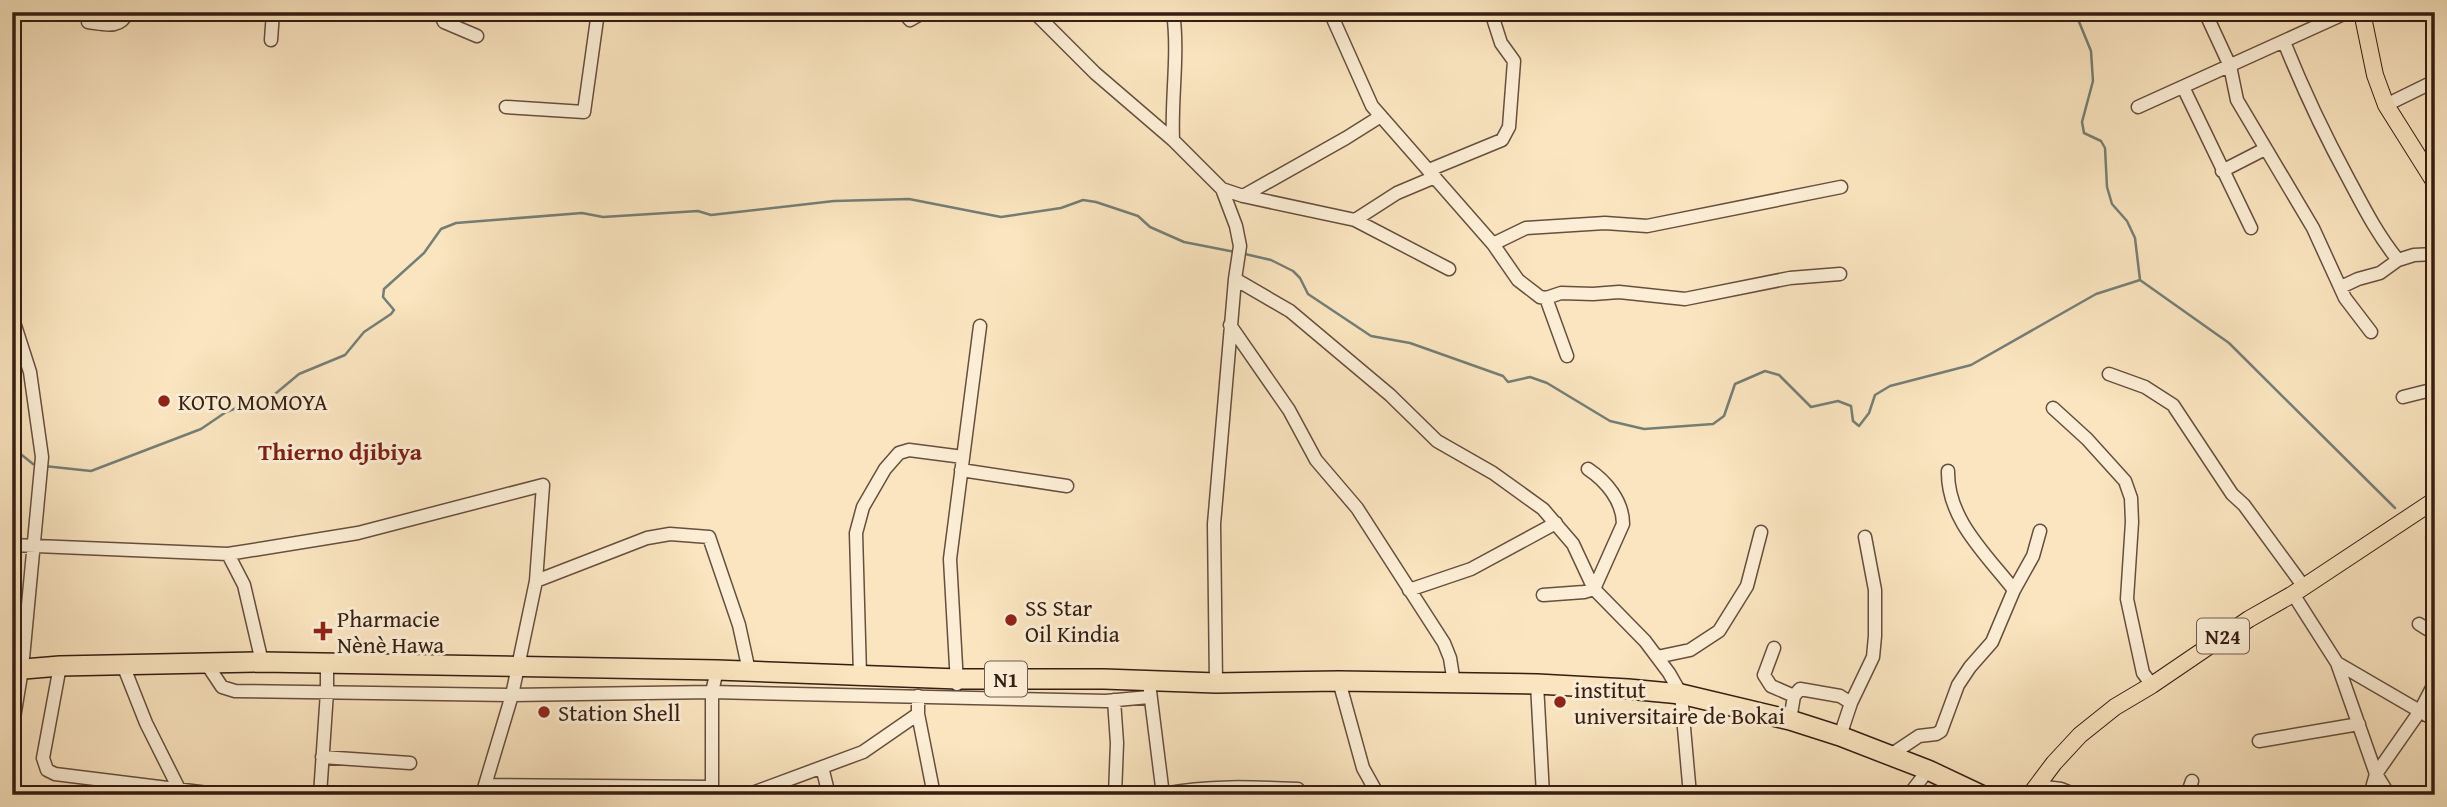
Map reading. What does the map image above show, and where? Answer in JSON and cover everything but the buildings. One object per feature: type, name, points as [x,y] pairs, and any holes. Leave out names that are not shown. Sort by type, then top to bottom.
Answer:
[{"type":"highway","name":"N1","points":[[17,670],[60,666],[262,662],[860,675],[957,688],[1104,679],[1150,689],[1216,683],[1339,681],[1536,684],[1681,694],[1790,720],[1840,736],[1981,795]]},
{"type":"main road","points":[[2362,12],[2375,75],[2386,105],[2435,183]]},
{"type":"main road","name":"N24","points":[[2034,790],[2080,735],[2115,707],[2435,500]]},
{"type":"street","points":[[88,22],[114,26],[126,18],[128,12]]},
{"type":"street","points":[[271,40],[274,12]]},
{"type":"street","points":[[439,12],[444,22],[477,36]]},
{"type":"street","points":[[506,107],[584,112],[598,12]]},
{"type":"street","points":[[903,12],[910,20],[924,12]]},
{"type":"street","points":[[1034,12],[1095,73],[1173,141],[1222,189],[1236,226],[1239,252],[1234,279],[1214,524],[1216,683]]},
{"type":"street","points":[[1173,12],[1176,61],[1173,141]]},
{"type":"street","points":[[1330,12],[1372,106],[1493,244],[1518,279],[1540,298],[1561,293],[1619,292],[1685,299],[1790,278],[1840,274]]},
{"type":"street","points":[[1355,220],[1397,193],[1502,140],[1509,127],[1514,61],[1501,43],[1491,12]]},
{"type":"street","points":[[2205,12],[2230,66],[2237,100],[2313,228],[2345,298],[2371,331]]},
{"type":"street","points":[[2138,107],[2348,12]]},
{"type":"street","points":[[2284,43],[2311,106],[2340,163],[2378,235],[2398,260]]},
{"type":"street","points":[[2386,105],[2435,81]]},
{"type":"street","points":[[2183,87],[2251,228]]},
{"type":"street","points":[[1243,196],[1381,116]]},
{"type":"street","points":[[2222,171],[2265,149]]},
{"type":"street","points":[[1493,244],[1526,228],[1605,223],[1647,226],[1841,187]]},
{"type":"street","points":[[1222,189],[1355,220],[1449,269]]},
{"type":"street","points":[[2341,287],[2380,273],[2398,260],[2413,255],[2435,254]]},
{"type":"street","points":[[1234,279],[1290,311],[1390,395],[1437,441],[1493,474],[1543,509],[1556,523],[1573,544],[1594,589],[1657,657],[1681,694],[1690,795]]},
{"type":"street","points":[[1546,298],[1567,356]]},
{"type":"street","points":[[12,316],[30,372],[41,464],[12,730]]},
{"type":"street","points":[[1230,325],[1289,410],[1316,460],[1357,508],[1444,643],[1450,658],[1454,683]]},
{"type":"street","points":[[957,688],[950,559],[980,327]]},
{"type":"street","points":[[2109,374],[2145,387],[2173,405],[2232,495],[2244,505],[2298,591],[2337,663],[2376,774],[2389,795]]},
{"type":"street","points":[[2403,397],[2435,390]]},
{"type":"street","points":[[2053,408],[2087,439],[2125,481],[2132,522],[2127,599],[2143,673],[2152,685]]},
{"type":"street","points":[[860,675],[856,533],[863,507],[885,469],[900,453],[909,450],[1067,486]]},
{"type":"street","points":[[1543,595],[1584,593],[1594,589],[1623,524],[1623,514],[1602,479],[1588,468]]},
{"type":"street","points":[[1948,471],[1948,490],[1957,516],[2014,590]]},
{"type":"street","points":[[12,545],[228,554],[358,533],[543,485],[536,581],[512,695],[484,790],[712,791],[712,692],[717,670]]},
{"type":"street","points":[[1409,590],[1471,569],[1556,523]]},
{"type":"street","points":[[1889,756],[1919,736],[1941,731],[1958,685],[1992,642],[2014,590],[2033,556],[2040,531]]},
{"type":"street","points":[[1657,657],[1690,650],[1719,631],[1747,586],[1761,532]]},
{"type":"street","points":[[536,581],[647,537],[670,534],[709,537],[738,625],[748,671]]},
{"type":"street","points":[[1840,736],[1851,703],[1873,657],[1874,590],[1865,537]]},
{"type":"street","points":[[228,554],[244,585],[262,662]]},
{"type":"street","points":[[2420,624],[2435,634]]},
{"type":"street","points":[[1774,648],[1764,675],[1771,686],[1794,696]]},
{"type":"street","points":[[206,663],[222,687],[235,691],[512,695],[712,692],[918,696],[957,688],[1110,700],[1150,689],[1163,794],[1228,786],[1298,789]]},
{"type":"street","points":[[2337,663],[2435,720]]},
{"type":"street","points":[[320,795],[327,664]]},
{"type":"street","points":[[123,665],[146,723],[180,791]]},
{"type":"street","points":[[60,666],[43,758],[47,769],[55,774],[223,795]]},
{"type":"street","points":[[1104,679],[1117,743],[1115,795]]},
{"type":"street","points":[[1339,681],[1363,768],[1378,795]]},
{"type":"street","points":[[2370,795],[2376,774],[2420,711],[2435,682]]},
{"type":"street","points":[[1536,684],[1543,795]]},
{"type":"street","points":[[1790,720],[1794,696],[1800,689],[1840,696],[1851,703]]},
{"type":"street","points":[[918,696],[918,715],[934,795]]},
{"type":"street","points":[[747,795],[863,752],[918,715]]},
{"type":"street","points":[[2259,741],[2359,724]]},
{"type":"street","points":[[322,757],[410,763]]},
{"type":"street","points":[[822,767],[829,795]]},
{"type":"street","points":[[1909,795],[1928,771]]},
{"type":"street","points":[[2187,795],[2192,781]]},
{"type":"street","points":[[2034,790],[2061,789],[2076,795]]},
{"type":"waterway","points":[[2075,12],[2091,51],[2093,81],[2082,122],[2084,133],[2101,141],[2105,148],[2107,187],[2112,204],[2127,221],[2135,238],[2140,280],[2229,343],[2395,508]]},
{"type":"waterway","points":[[44,466],[91,471],[201,429],[226,412],[275,394],[299,374],[345,355],[364,332],[394,310],[383,297],[384,289],[424,253],[441,229],[456,223],[582,213],[603,217],[698,211],[711,215],[834,201],[909,199],[1001,217],[1061,208],[1083,200],[1138,216],[1150,227],[1184,242],[1235,252]]},
{"type":"waterway","points":[[1245,254],[1271,260],[1293,271],[1308,294],[1371,336],[1410,343],[1503,376],[1508,382],[1530,377],[1547,383],[1610,421],[1644,429],[1713,424],[1724,416],[1735,384],[1765,371],[1779,375],[1811,407],[1838,401],[1851,406],[1853,421],[1859,426],[1869,413],[1875,395],[1890,386],[1971,365],[2096,294],[2140,280]]},
{"type":"waterway","points":[[12,447],[38,465]]},
{"type":"waterway","points":[[2426,538],[2435,558]]},
{"type":"place","name":"KOTO MOMOYA","points":[[164,401]]},
{"type":"place","name":"SS Star Oil Kindia","points":[[1011,620]]},
{"type":"place","name":"Pharmacie Nènè Hawa","points":[[323,631]]},
{"type":"place","name":"institut universitaire de Bokai","points":[[1560,702]]},
{"type":"place","name":"Station Shell","points":[[544,712]]},
{"type":"district","name":"Thierno djibiya","points":[[340,451]]}]
